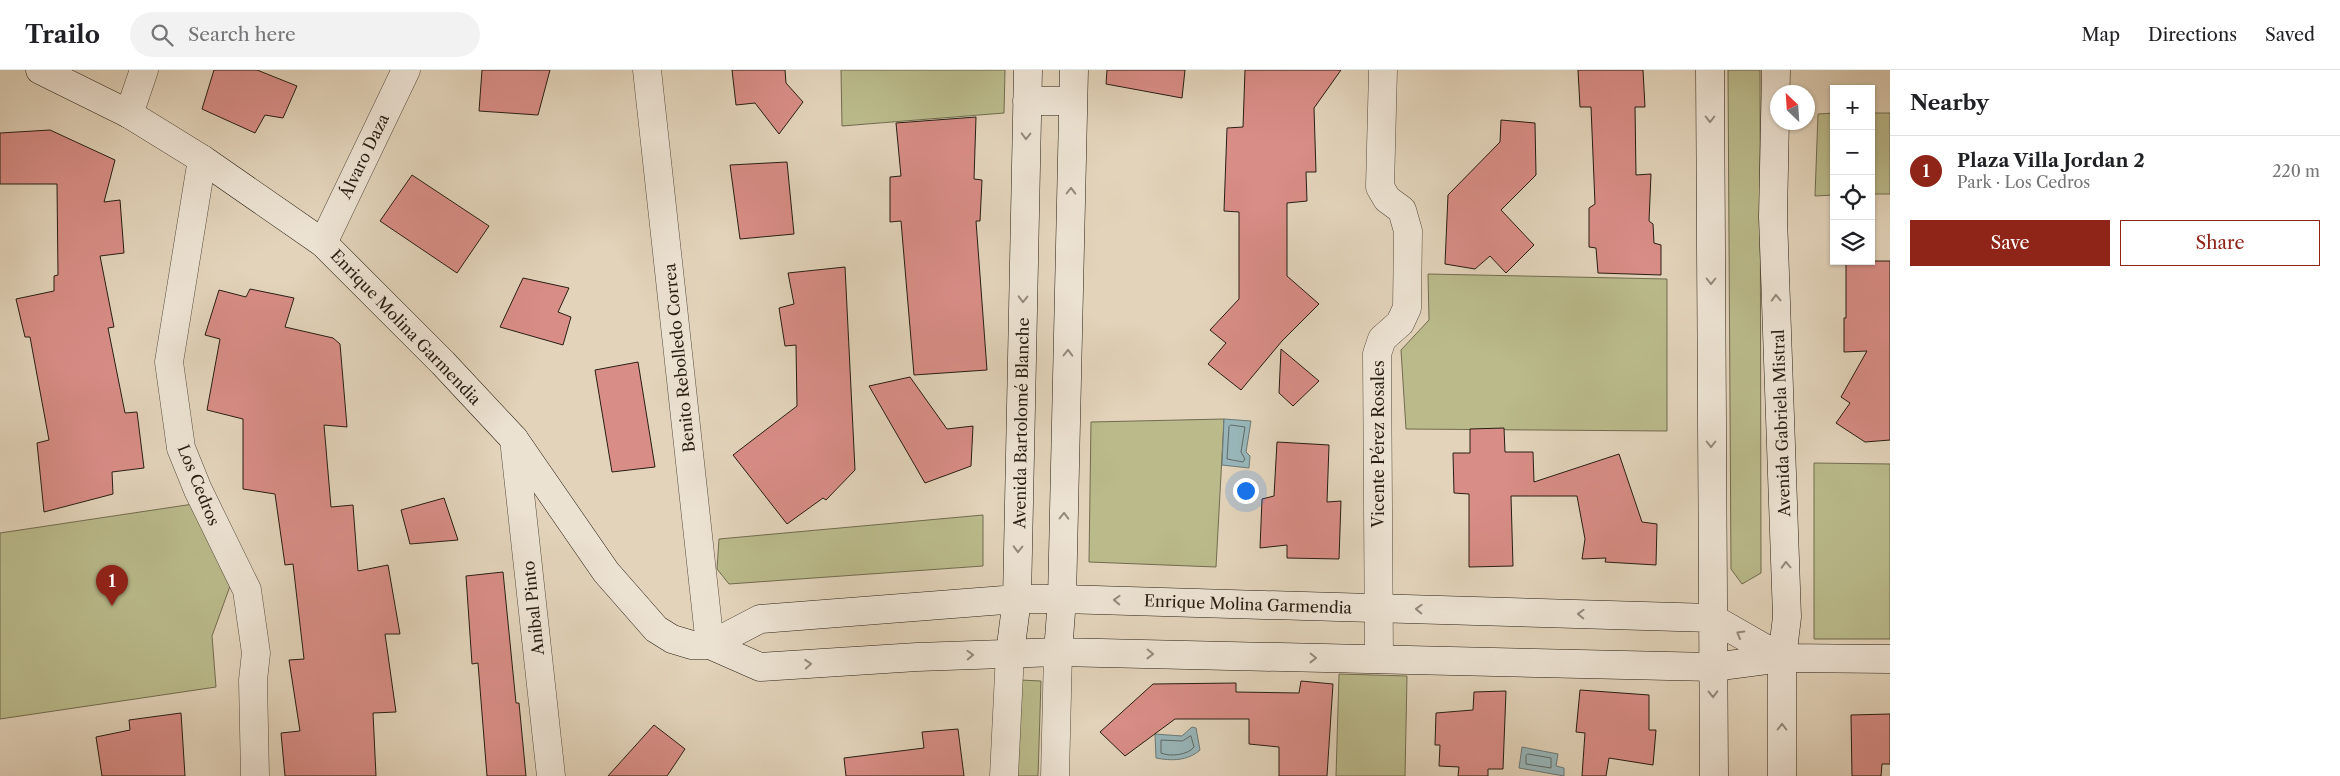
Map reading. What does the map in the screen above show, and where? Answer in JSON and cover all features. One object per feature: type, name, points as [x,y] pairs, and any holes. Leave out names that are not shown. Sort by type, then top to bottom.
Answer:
[{"type":"main road","name":"Enrique Molina Garmendia","points":[[40,70],[129,114],[202,159],[323,243],[443,363],[514,439],[606,572],[656,629],[672,639],[692,645],[710,645],[760,667],[1058,652],[1713,667],[1782,658],[1890,659]]},
{"type":"main road","points":[[129,114],[144,70]]},
{"type":"main road","name":"Álvaro Daza","points":[[323,243],[406,70]]},
{"type":"main road","name":"Benito Rebolledo Correa","points":[[647,70],[710,645]]},
{"type":"main road","name":"Avenida Bartolomé Blanche","points":[[1004,776],[1010,653],[1017,599],[1028,70]]},
{"type":"main road","points":[[1055,776],[1058,652],[1062,598],[1074,70]]},
{"type":"main road","name":"Vicente Pérez Rosales","points":[[1380,659],[1377,354],[1382,339],[1400,323],[1407,308],[1408,231],[1402,210],[1388,199],[1380,187],[1383,70]]},
{"type":"main road","points":[[1710,70],[1714,776]]},
{"type":"main road","name":"Avenida Gabriela Mistral","points":[[1776,70],[1774,216],[1787,617],[1782,658],[1782,776]]},
{"type":"main road","points":[[1027,101],[1073,101]]},
{"type":"main road","name":"Los Cedros","points":[[202,159],[169,362],[181,448],[202,498],[247,590],[256,653],[253,680],[255,776]]},
{"type":"main road","name":"Aníbal Pinto","points":[[514,439],[551,776]]},
{"type":"main road","name":"Enrique Molina Garmendia","points":[[710,645],[760,619],[1017,599],[1062,598],[1712,618],[1782,658]]},
{"type":"green space","points":[[841,70],[1005,70],[1004,113],[842,126]]},
{"type":"green space","points":[[1728,70],[1760,70],[1761,573],[1742,584],[1731,569]]},
{"type":"green space","points":[[1830,113],[1830,195],[1815,196],[1818,114]]},
{"type":"green space","points":[[1875,113],[1890,113],[1890,194],[1875,194]]},
{"type":"green space","points":[[1428,274],[1667,279],[1667,431],[1406,429],[1401,350],[1429,320]]},
{"type":"green space","points":[[1224,419],[1216,567],[1089,562],[1091,422]]},
{"type":"green space","points":[[1814,463],[1890,464],[1890,639],[1814,639]]},
{"type":"green space","points":[[200,503],[234,575],[212,636],[216,687],[0,719],[0,533]]},
{"type":"green space","points":[[983,515],[983,566],[729,584],[717,569],[719,539]]},
{"type":"green space","points":[[1339,674],[1407,676],[1405,776],[1336,776]]},
{"type":"green space","points":[[1020,680],[1041,681],[1038,776],[1017,776]]},
{"type":"water","points":[[1224,419],[1251,421],[1246,452],[1250,456],[1249,468],[1222,465]]},
{"type":"water","points":[[1192,727],[1196,728],[1200,750],[1185,758],[1168,760],[1156,758],[1155,734],[1182,736]]},
{"type":"water","points":[[1522,747],[1558,754],[1556,766],[1564,768],[1564,776],[1519,768]]},
{"type":"building","points":[[214,70],[257,70],[297,86],[283,118],[265,115],[255,133],[202,109]]},
{"type":"building","points":[[482,70],[550,70],[538,115],[479,111]]},
{"type":"building","points":[[732,70],[785,70],[786,83],[803,102],[779,134],[755,103],[736,105]]},
{"type":"building","points":[[1107,70],[1185,70],[1182,98],[1106,84]]},
{"type":"building","points":[[1245,70],[1341,70],[1314,108],[1316,172],[1306,172],[1307,201],[1287,203],[1287,276],[1319,304],[1282,341],[1241,390],[1208,364],[1226,343],[1210,330],[1239,299],[1239,212],[1224,211],[1227,128],[1243,127]]},
{"type":"building","points":[[1578,70],[1643,70],[1645,107],[1635,107],[1636,175],[1651,174],[1649,221],[1653,224],[1654,243],[1661,245],[1661,275],[1598,273],[1596,248],[1589,247],[1589,208],[1595,204],[1591,107],[1580,107]]},
{"type":"building","points":[[976,117],[974,179],[982,180],[980,221],[976,221],[987,370],[914,375],[901,221],[890,222],[890,177],[901,176],[896,123]]},
{"type":"building","points":[[1501,120],[1535,123],[1536,175],[1501,210],[1534,245],[1506,273],[1490,256],[1475,269],[1445,264],[1448,195],[1500,142]]},
{"type":"building","points":[[50,130],[115,160],[104,202],[120,200],[124,253],[100,256],[114,327],[108,328],[125,413],[137,412],[144,468],[112,472],[113,494],[44,512],[37,443],[49,440],[30,337],[25,337],[16,299],[54,291],[54,276],[58,275],[57,184],[0,184],[0,133]]},
{"type":"building","points":[[787,162],[794,234],[740,239],[730,165]]},
{"type":"building","points":[[412,175],[489,226],[457,273],[380,221]]},
{"type":"building","points":[[1875,261],[1890,261],[1890,440],[1865,442],[1836,423],[1850,403],[1841,397],[1867,351],[1844,352],[1844,318],[1846,318],[1846,265],[1875,265]]},
{"type":"building","points":[[845,267],[855,470],[826,500],[823,498],[787,524],[733,455],[797,406],[796,345],[785,346],[779,308],[794,304],[788,273]]},
{"type":"building","points":[[523,278],[569,288],[558,312],[571,317],[563,345],[500,327]]},
{"type":"building","points":[[250,289],[294,298],[285,327],[333,338],[340,344],[347,427],[324,425],[331,507],[353,505],[358,571],[388,565],[400,634],[385,634],[396,712],[373,713],[376,776],[285,776],[281,733],[300,731],[289,660],[304,659],[293,564],[285,565],[275,494],[243,489],[243,419],[207,410],[220,339],[205,335],[219,290],[246,297]]},
{"type":"building","points":[[1281,349],[1319,381],[1293,406],[1279,393]]},
{"type":"building","points":[[638,362],[655,467],[612,472],[595,370]]},
{"type":"building","points":[[910,377],[947,429],[973,426],[971,466],[925,483],[869,386]]},
{"type":"building","points":[[1504,428],[1505,452],[1533,452],[1534,482],[1619,454],[1642,522],[1657,524],[1656,565],[1605,562],[1606,558],[1582,559],[1585,539],[1577,496],[1511,496],[1513,566],[1469,567],[1469,494],[1454,493],[1453,453],[1470,453],[1470,429]]},
{"type":"building","points":[[1277,442],[1329,445],[1327,502],[1341,501],[1339,559],[1287,558],[1287,545],[1260,548],[1262,499],[1274,496]]},
{"type":"building","points":[[444,498],[458,540],[410,544],[401,510]]},
{"type":"building","points":[[503,572],[516,703],[519,703],[526,776],[487,776],[478,663],[472,664],[466,576]]},
{"type":"building","points":[[1301,681],[1333,684],[1327,776],[1279,776],[1279,747],[1249,744],[1249,719],[1175,719],[1125,756],[1100,732],[1153,684],[1236,683],[1236,692],[1299,693]]},
{"type":"building","points":[[1580,690],[1649,695],[1649,730],[1656,730],[1653,765],[1609,758],[1606,776],[1582,776],[1585,733],[1576,732]]},
{"type":"building","points":[[1506,691],[1503,769],[1488,769],[1488,776],[1458,776],[1459,767],[1439,766],[1440,745],[1435,745],[1436,713],[1473,710],[1474,692]]},
{"type":"building","points":[[181,713],[185,776],[102,776],[96,737],[130,730],[129,720]]},
{"type":"building","points":[[1890,714],[1890,764],[1882,764],[1881,776],[1852,776],[1851,715]]},
{"type":"building","points":[[654,725],[685,749],[667,776],[608,776]]},
{"type":"building","points":[[958,729],[964,776],[846,776],[844,758],[924,748],[922,732]]},
{"type":"place","name":"Plaza Villa Jordan 2","points":[[112,606]]}]
